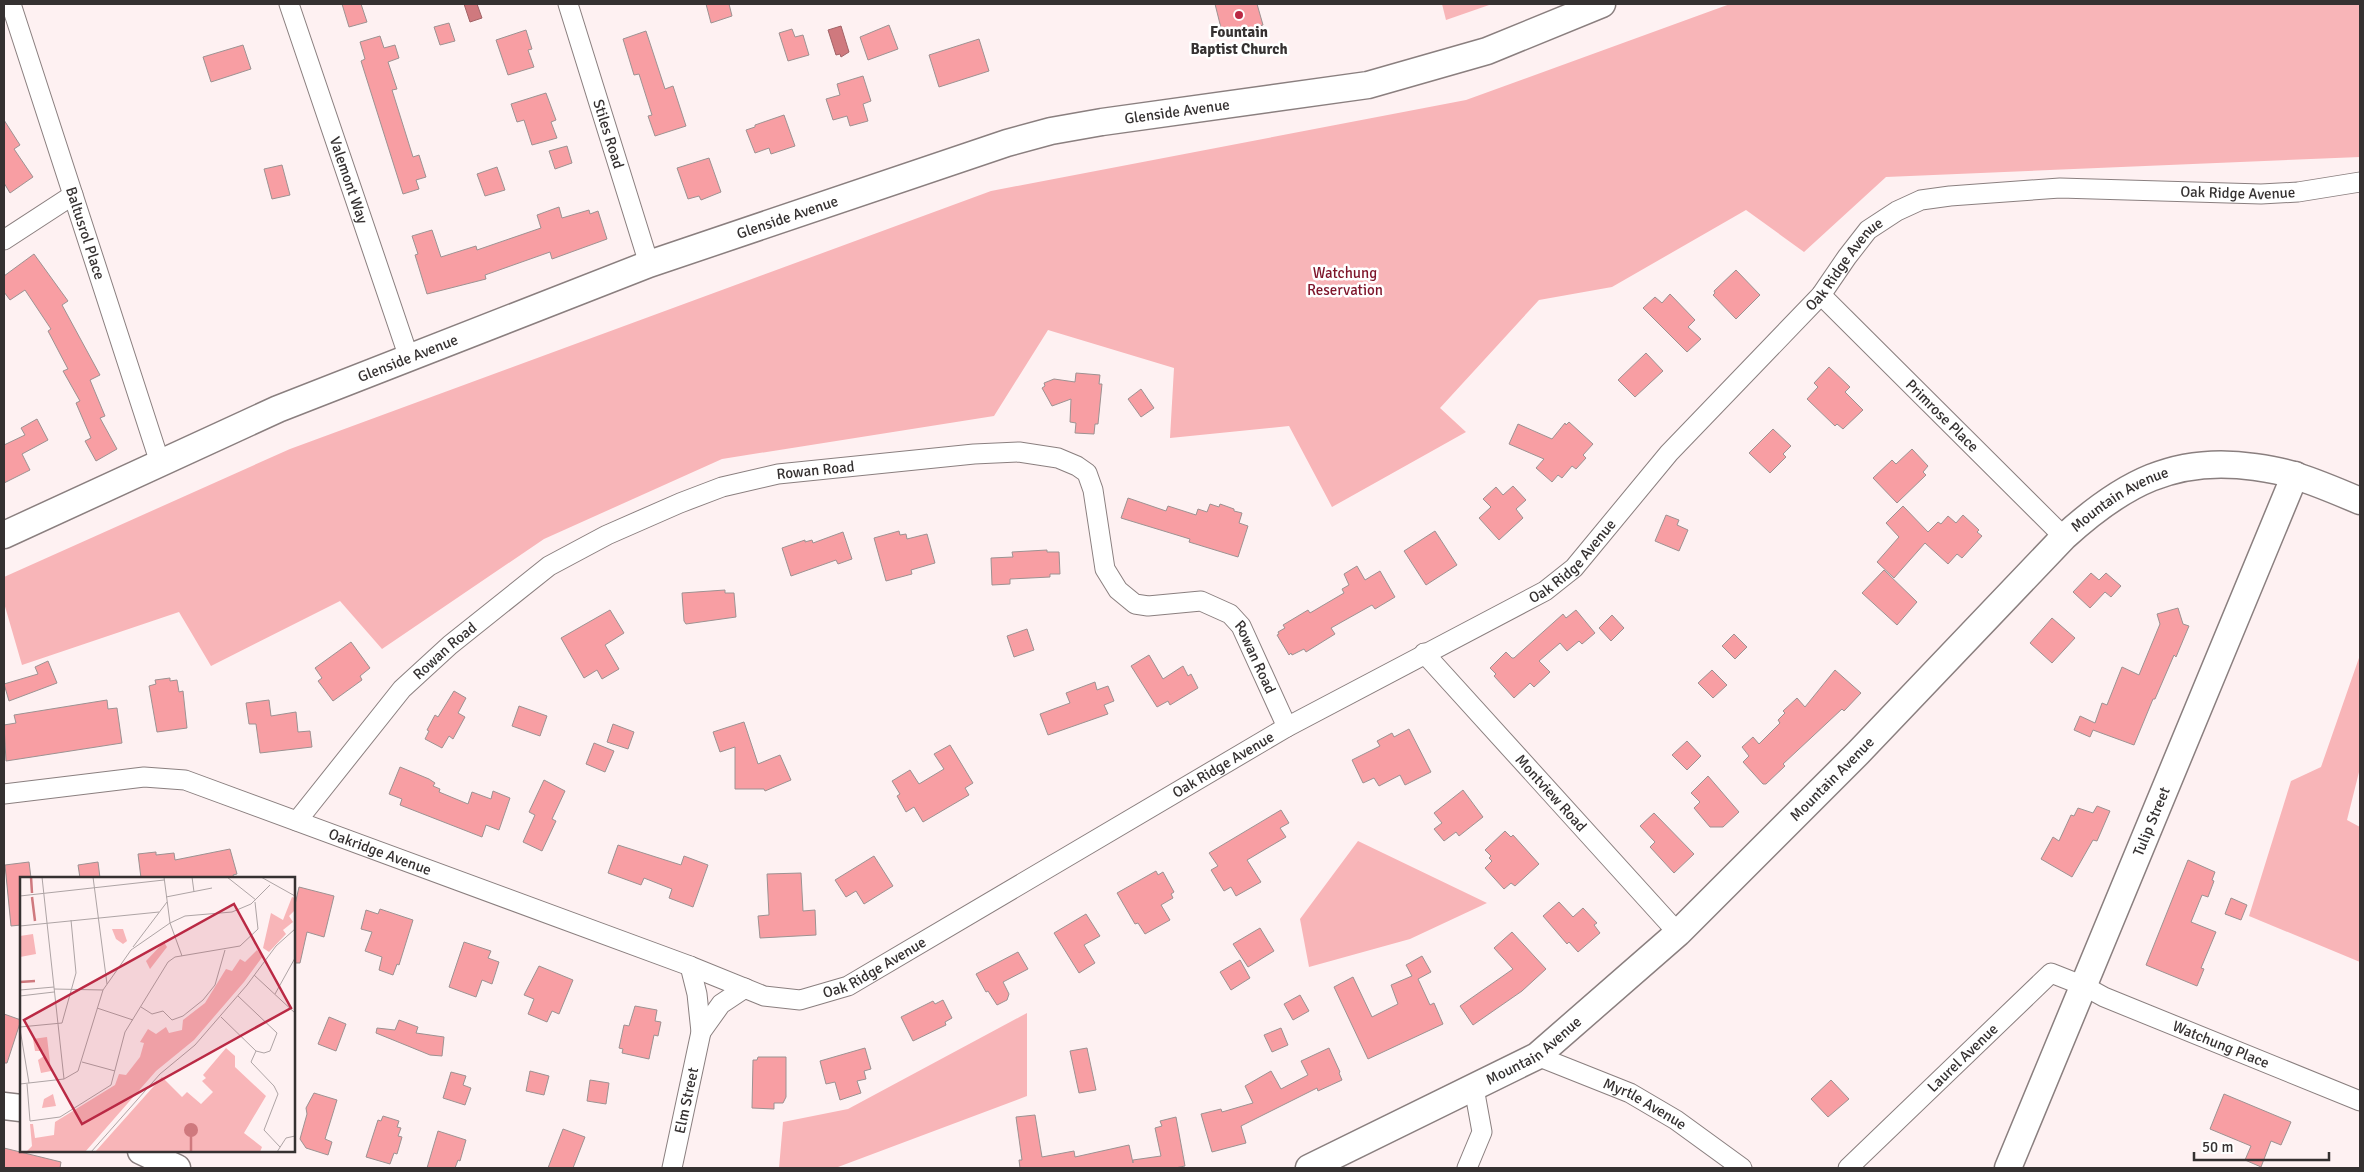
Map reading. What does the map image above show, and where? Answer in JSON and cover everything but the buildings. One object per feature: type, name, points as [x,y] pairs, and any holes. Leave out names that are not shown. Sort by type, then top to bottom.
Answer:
[{"type":"main road","name":"Glenside Avenue","points":[[4,534],[278,409],[650,264],[1007,143],[1051,131],[1102,122],[1368,86],[1487,51],[1602,4]]},
{"type":"main road","name":"Mountain Avenue","points":[[1309,1168],[1537,1056],[1678,933],[1858,753],[2064,537],[2093,510],[2110,499],[2142,481],[2178,468],[2205,464],[2234,464],[2295,475],[2360,500]]},
{"type":"main road","name":"Tulip Street","points":[[2008,1168],[2295,475]]},
{"type":"main road","points":[[4,1106],[20,1108]]},
{"type":"main road","points":[[143,1152],[177,1168]]},
{"type":"street","name":"Baltusrol Place","points":[[11,4],[160,463]]},
{"type":"street","name":"Valemont Way","points":[[289,4],[409,358]]},
{"type":"street","name":"Stiles Road","points":[[568,4],[650,264]]},
{"type":"street","name":"Oak Ridge Avenue","points":[[745,988],[764,996],[800,1000],[848,986],[1287,727],[1424,653],[1545,591],[1574,568],[1669,453],[1821,295],[1868,230],[1879,221],[1921,200],[2060,188],[2261,194],[2298,192],[2360,182]]},
{"type":"street","points":[[4,240],[73,195]]},
{"type":"street","name":"Primrose Place","points":[[1821,295],[2064,537]]},
{"type":"street","name":"Rowan Road","points":[[297,821],[402,689],[450,645],[549,566],[616,531],[722,487],[778,474],[974,454],[1019,452],[1058,458],[1077,466],[1087,473],[1093,490],[1105,569],[1118,590],[1135,604],[1148,606],[1201,601],[1230,614],[1241,626],[1287,727]]},
{"type":"street","name":"Montview Road","points":[[1424,653],[1678,933]]},
{"type":"street","name":"Oakridge Avenue","points":[[4,794],[144,777],[185,780],[745,988]]},
{"type":"street","name":"Elm Street","points":[[672,1168],[701,1032],[697,994],[690,966]]},
{"type":"street","name":"Laurel Avenue","points":[[1848,1168],[2050,973],[2084,986]]},
{"type":"street","name":"Watchung Place","points":[[2084,986],[2104,997],[2360,1101]]},
{"type":"street","name":"Elm Street","points":[[701,1032],[721,1004],[745,988]]},
{"type":"street","name":"Myrtle Avenue","points":[[1537,1056],[1630,1093],[1676,1120],[1742,1168]]},
{"type":"street","points":[[1467,1168],[1482,1132],[1474,1088]]},
{"type":"green space","points":[[1442,4],[1492,4],[1446,20]]},
{"type":"green space","name":"Watchung Reservation","points":[[1730,4],[2360,4],[2360,157],[1886,177],[1804,252],[1746,210],[1612,287],[1539,300],[1440,408],[1466,432],[1332,507],[1289,426],[1170,438],[1174,368],[1048,330],[994,416],[722,459],[544,539],[382,649],[340,601],[211,666],[179,612],[22,665],[4,603],[4,577],[290,449],[991,191],[1466,100]]},
{"type":"green space","points":[[2360,655],[2360,768],[2347,820],[2360,827],[2360,962],[2249,916],[2291,781],[2321,767]]},
{"type":"green space","points":[[1358,841],[1487,903],[1410,939],[1309,967],[1300,919]]},
{"type":"green space","points":[[1027,1013],[1027,1096],[838,1167],[779,1168],[783,1122],[848,1109]]},
{"type":"shaded area","points":[[464,4],[477,4],[482,18],[470,22]]},
{"type":"shaded area","points":[[841,26],[849,52],[841,57],[840,54],[836,55],[828,30]]},
{"type":"place","name":"Fountain Baptist Church","points":[[1239,15]]}]
